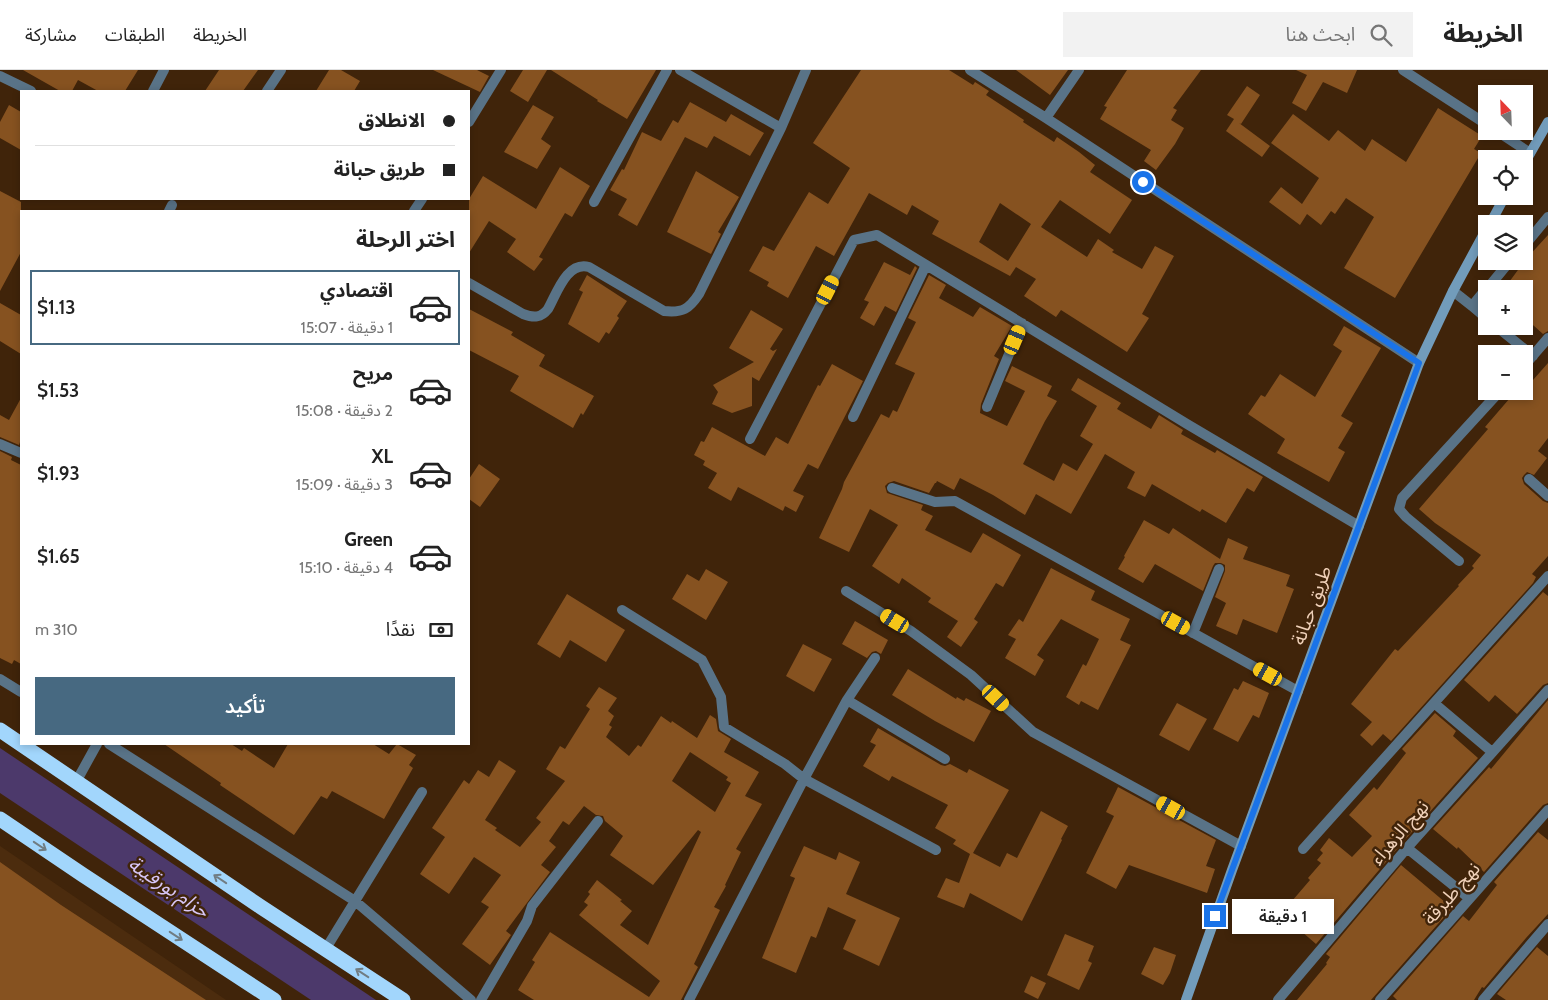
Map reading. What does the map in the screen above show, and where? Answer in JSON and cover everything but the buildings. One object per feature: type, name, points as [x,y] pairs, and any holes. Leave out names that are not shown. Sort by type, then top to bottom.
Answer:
[{"type":"highway","points":[[0,730],[20,744]]},
{"type":"highway","points":[[22,745],[325,950],[403,1000]]},
{"type":"highway","points":[[0,819],[274,1000]]},
{"type":"street","points":[[154,90],[164,70]]},
{"type":"street","points":[[268,90],[281,70]]},
{"type":"street","points":[[470,120],[500,70]]},
{"type":"street","points":[[594,202],[667,70]]},
{"type":"street","points":[[680,70],[781,128]]},
{"type":"street","points":[[470,285],[523,314],[532,317],[538,316],[544,314],[548,309],[568,273],[579,265],[589,267],[664,311],[676,312],[685,310],[699,294],[781,128],[806,70]]},
{"type":"street","points":[[970,70],[1419,363]]},
{"type":"street","points":[[1046,118],[1078,70]]},
{"type":"street","points":[[1403,70],[1478,119]]},
{"type":"street","points":[[0,76],[29,90]]},
{"type":"street","points":[[1532,150],[1548,122]]},
{"type":"street","points":[[1510,140],[1526,150]]},
{"type":"street","points":[[1533,235],[1548,217]]},
{"type":"street","points":[[750,439],[854,240],[877,235],[1359,526]]},
{"type":"street","name":"طريق حبانة","points":[[1186,1000],[1419,363],[1453,291],[1478,245]]},
{"type":"street","points":[[853,417],[926,265]]},
{"type":"street","points":[[1494,280],[1502,270]]},
{"type":"street","points":[[1453,291],[1478,311]]},
{"type":"street","points":[[1472,306],[1478,299]]},
{"type":"street","points":[[987,407],[1022,323]]},
{"type":"street","points":[[1507,335],[1519,345]]},
{"type":"street","points":[[1533,356],[1548,338]]},
{"type":"street","points":[[1459,561],[1399,509],[1402,498],[1492,400]]},
{"type":"street","points":[[0,444],[20,453]]},
{"type":"street","points":[[1529,479],[1548,496]]},
{"type":"street","points":[[892,488],[935,502],[955,501],[1298,691]]},
{"type":"street","points":[[1193,633],[1219,569]]},
{"type":"street","points":[[1303,849],[1548,576]]},
{"type":"street","points":[[846,591],[912,631],[971,675],[1033,732],[1241,846]]},
{"type":"street","points":[[622,610],[702,660],[721,697],[724,727],[785,764],[804,778],[936,850]]},
{"type":"street","points":[[690,1000],[804,778],[847,700],[875,658]]},
{"type":"street","points":[[0,679],[20,691]]},
{"type":"street","name":"نهج الزهراء","points":[[1278,1000],[1407,848],[1548,690]]},
{"type":"street","points":[[847,700],[945,759]]},
{"type":"street","points":[[1434,703],[1492,752]]},
{"type":"street","points":[[76,782],[96,745]]},
{"type":"street","points":[[111,745],[355,901],[471,1000]]},
{"type":"street","points":[[325,950],[422,792]]},
{"type":"street","name":"نهج طبرقة","points":[[1380,1000],[1548,810]]},
{"type":"street","points":[[481,1000],[527,921],[532,906],[598,821]]},
{"type":"street","points":[[1407,848],[1470,898]]},
{"type":"street","points":[[1483,1000],[1548,924]]},
{"type":"shaded area","points":[[0,846],[226,1000],[0,1000]]},
{"type":"water","name":"حزام بورقيبة","points":[[0,748],[376,1000],[311,1000],[0,793]]},
{"type":"route","points":[[1143,182],[1419,363],[1215,916]]}]
